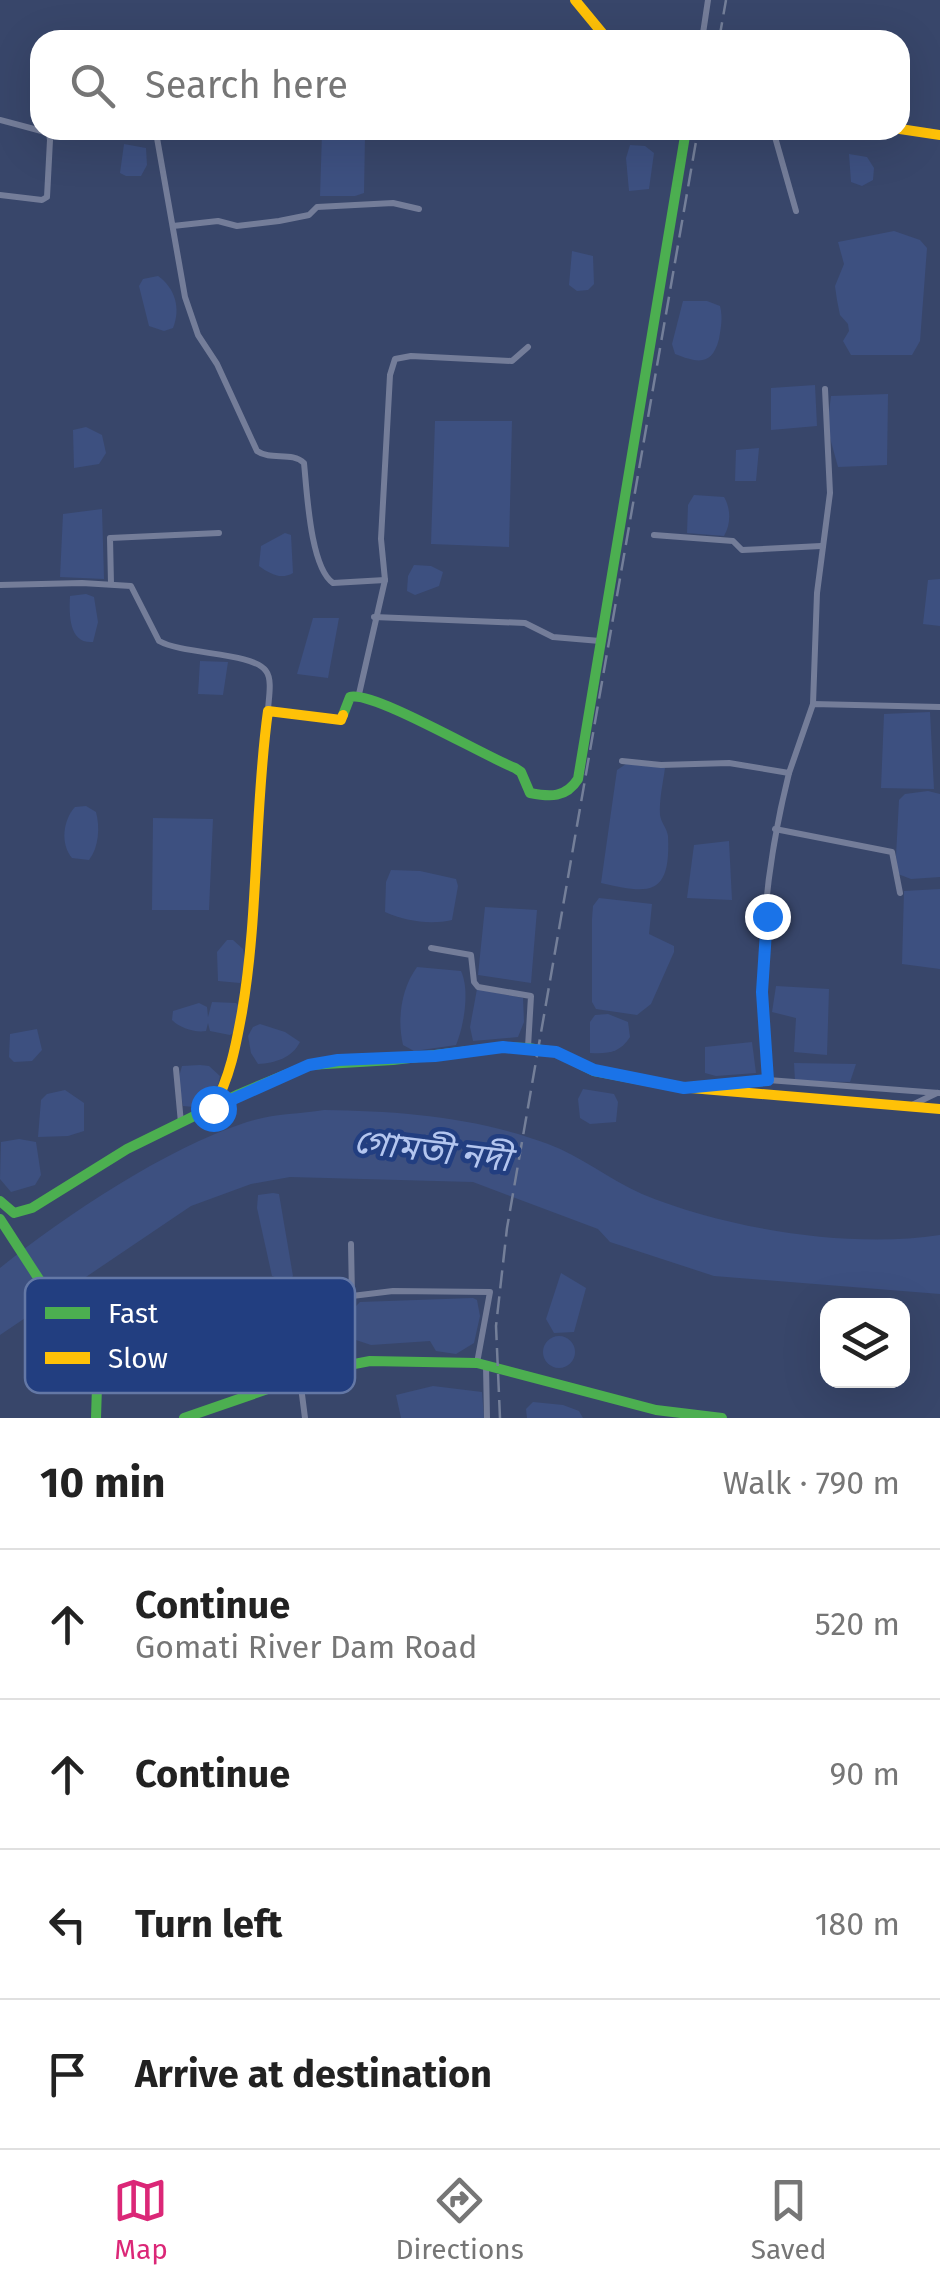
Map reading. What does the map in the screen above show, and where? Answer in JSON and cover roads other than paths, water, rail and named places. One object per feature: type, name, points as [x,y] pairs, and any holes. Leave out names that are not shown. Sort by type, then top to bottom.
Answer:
[{"type":"street","points":[[575,0],[600,30]]},
{"type":"street","points":[[704,30],[708,0]]},
{"type":"street","points":[[0,120],[30,128]]},
{"type":"street","points":[[910,130],[940,135]]},
{"type":"street","points":[[0,194],[42,200],[49,196],[49,140]]},
{"type":"street","points":[[158,140],[185,297],[198,335],[217,364],[257,451],[262,455],[296,457],[304,464],[309,513],[322,572],[333,583],[385,580]]},
{"type":"street","points":[[268,712],[341,720],[350,697],[358,694],[410,714],[473,753],[514,768],[530,793],[566,794],[578,779],[684,140]]},
{"type":"street","points":[[775,140],[796,211]]},
{"type":"street","points":[[173,226],[218,221],[237,226],[279,221],[309,215],[317,207],[393,202],[419,209]]},
{"type":"street","points":[[358,694],[385,580],[381,539],[390,374],[395,359],[411,356],[512,361],[528,347]]},
{"type":"street","points":[[768,1080],[762,992],[775,829],[813,704],[812,663],[830,493],[825,389]]},
{"type":"street","points":[[110,584],[110,538],[219,533]]},
{"type":"street","points":[[654,536],[732,541],[742,550],[822,546]]},
{"type":"street","points":[[0,586],[110,584],[134,589],[153,634],[165,645],[245,658],[263,668],[269,679],[251,950],[226,1086],[213,1108]]},
{"type":"street","points":[[374,617],[525,623],[553,636],[600,641]]},
{"type":"street","points":[[813,704],[940,707]]},
{"type":"street","points":[[622,761],[662,765],[729,763],[789,773]]},
{"type":"street","points":[[775,829],[892,852],[900,893]]},
{"type":"street","points":[[431,948],[470,955],[478,988],[532,996],[528,1048]]},
{"type":"street","points":[[0,1200],[10,1212],[20,1212],[127,1149],[309,1065],[327,1062],[528,1048],[556,1052],[604,1073],[684,1088],[940,1109]]},
{"type":"street","points":[[176,1068],[181,1124]]},
{"type":"street","points":[[684,1088],[768,1080],[939,1092]]},
{"type":"street","points":[[911,1106],[939,1092]]},
{"type":"street","points":[[3,1223],[39,1278]]},
{"type":"street","points":[[352,1244],[352,1278]]},
{"type":"street","points":[[355,1296],[408,1290],[490,1292],[482,1364],[487,1418]]},
{"type":"street","points":[[355,1363],[482,1364],[656,1414],[722,1418]]},
{"type":"street","points":[[95,1393],[96,1418]]},
{"type":"street","points":[[184,1418],[256,1393]]},
{"type":"street","points":[[302,1393],[305,1418]]},
{"type":"water","points":[[322,140],[365,140],[364,193],[320,196]]},
{"type":"water","points":[[124,144],[146,148],[147,165],[141,176],[120,173]]},
{"type":"water","points":[[630,145],[645,146],[654,153],[649,189],[629,191],[626,158]]},
{"type":"water","points":[[849,154],[867,157],[874,168],[873,180],[862,186],[851,182]]},
{"type":"water","points":[[894,231],[920,240],[927,248],[920,341],[912,355],[851,355],[843,341],[848,324],[840,315],[835,286],[844,264],[838,242]]},
{"type":"water","points":[[572,251],[593,256],[594,284],[588,290],[577,291],[569,285]]},
{"type":"water","points":[[158,276],[169,286],[176,306],[173,328],[164,331],[149,326],[139,286],[143,279]]},
{"type":"water","points":[[683,301],[707,301],[720,306],[719,339],[712,354],[703,360],[675,354],[672,344]]},
{"type":"water","points":[[815,385],[817,426],[771,430],[771,388]]},
{"type":"water","points":[[888,394],[887,465],[838,467],[827,427],[831,396]]},
{"type":"water","points":[[435,421],[512,421],[509,547],[431,544]]},
{"type":"water","points":[[86,427],[102,435],[106,453],[99,464],[74,468],[73,430]]},
{"type":"water","points":[[759,448],[756,481],[735,481],[736,450]]},
{"type":"water","points":[[694,495],[724,497],[729,516],[724,536],[687,533],[688,505]]},
{"type":"water","points":[[102,509],[104,579],[60,577],[63,514]]},
{"type":"water","points":[[285,533],[291,535],[293,573],[271,574],[259,566],[261,546]]},
{"type":"water","points":[[414,565],[431,566],[443,572],[439,586],[415,595],[407,591]]},
{"type":"water","points":[[940,579],[940,626],[923,624],[928,580]]},
{"type":"water","points":[[70,596],[94,597],[98,622],[93,642],[75,634],[71,620]]},
{"type":"water","points":[[313,618],[339,618],[328,678],[297,674]]},
{"type":"water","points":[[200,661],[228,662],[223,695],[198,694]]},
{"type":"water","points":[[930,712],[934,789],[881,788],[884,714]]},
{"type":"water","points":[[626,764],[665,768],[660,809],[668,836],[666,871],[661,881],[644,889],[601,883],[617,770]]},
{"type":"water","points":[[905,794],[940,794],[940,877],[911,879],[898,874],[899,800]]},
{"type":"water","points":[[86,806],[96,812],[98,837],[89,860],[72,858],[66,846],[66,825],[75,807]]},
{"type":"water","points":[[153,818],[213,819],[209,910],[152,910]]},
{"type":"water","points":[[729,841],[732,900],[687,898],[694,845]]},
{"type":"water","points":[[391,870],[456,879],[452,920],[418,921],[385,912],[386,882]]},
{"type":"water","points":[[940,889],[940,969],[902,964],[904,891]]},
{"type":"water","points":[[599,898],[652,904],[649,934],[674,946],[651,1004],[637,1015],[596,1009],[592,1002],[592,919],[593,906]]},
{"type":"water","points":[[485,907],[537,910],[531,983],[478,975]]},
{"type":"water","points":[[227,940],[243,949],[246,968],[240,983],[218,981],[217,952]]},
{"type":"water","points":[[417,967],[461,971],[465,1008],[456,1045],[414,1051],[403,1045],[402,1005]]},
{"type":"water","points":[[776,986],[829,989],[827,1055],[794,1052],[796,1018],[772,1012]]},
{"type":"water","points":[[477,989],[523,998],[524,1022],[518,1037],[473,1041],[470,1027]]},
{"type":"water","points":[[212,1002],[236,1003],[240,1007],[236,1031],[230,1035],[210,1031],[208,1023],[206,1031],[193,1031],[172,1020],[173,1011],[199,1003],[207,1007],[208,1017]]},
{"type":"water","points":[[608,1014],[628,1022],[630,1037],[613,1051],[590,1053],[590,1022],[595,1015]]},
{"type":"water","points":[[260,1024],[300,1042],[282,1059],[258,1064],[248,1036]]},
{"type":"water","points":[[37,1029],[42,1050],[32,1061],[14,1062],[9,1057],[10,1034]]},
{"type":"water","points":[[752,1042],[756,1073],[705,1073],[705,1047]]},
{"type":"water","points":[[794,1063],[856,1064],[850,1082],[795,1081]]},
{"type":"water","points":[[182,1066],[209,1066],[220,1076],[218,1085],[194,1107],[183,1106],[178,1080]]},
{"type":"water","points":[[583,1089],[614,1094],[618,1102],[616,1122],[590,1124],[580,1118],[578,1099]]},
{"type":"water","points":[[65,1090],[84,1103],[84,1131],[38,1137],[41,1100],[47,1094]]},
{"type":"water","name":"গোমতী নদী","points":[[324,1110],[438,1117],[521,1135],[560,1149],[642,1194],[750,1226],[867,1239],[940,1235],[940,1294],[714,1276],[610,1242],[598,1229],[473,1182],[290,1177],[251,1184],[191,1206],[84,1278],[25,1278],[25,1318],[0,1335],[0,1268],[55,1226],[150,1166],[216,1134],[275,1116]]},
{"type":"water","points":[[1,1142],[36,1142],[41,1175],[35,1185],[11,1192],[0,1179]]},
{"type":"water","points":[[279,1194],[291,1278],[272,1276],[257,1208],[258,1195]]},
{"type":"water","points":[[561,1273],[586,1288],[574,1332],[554,1333],[546,1319]]},
{"type":"water","points":[[473,1298],[477,1300],[480,1316],[474,1343],[456,1354],[436,1351],[430,1341],[371,1345],[356,1340],[355,1307],[360,1302]]},
{"type":"water","points":[[559,1336],[570,1341],[575,1352],[570,1363],[559,1368],[548,1363],[543,1352],[548,1341]]},
{"type":"water","points":[[433,1386],[482,1392],[484,1418],[401,1418],[396,1395]]},
{"type":"water","points":[[533,1402],[563,1405],[579,1411],[583,1418],[527,1418],[526,1409]]},
{"type":"railway","points":[[721,30],[726,0]]},
{"type":"railway","points":[[500,1418],[496,1326],[507,1228],[696,140]]}]
